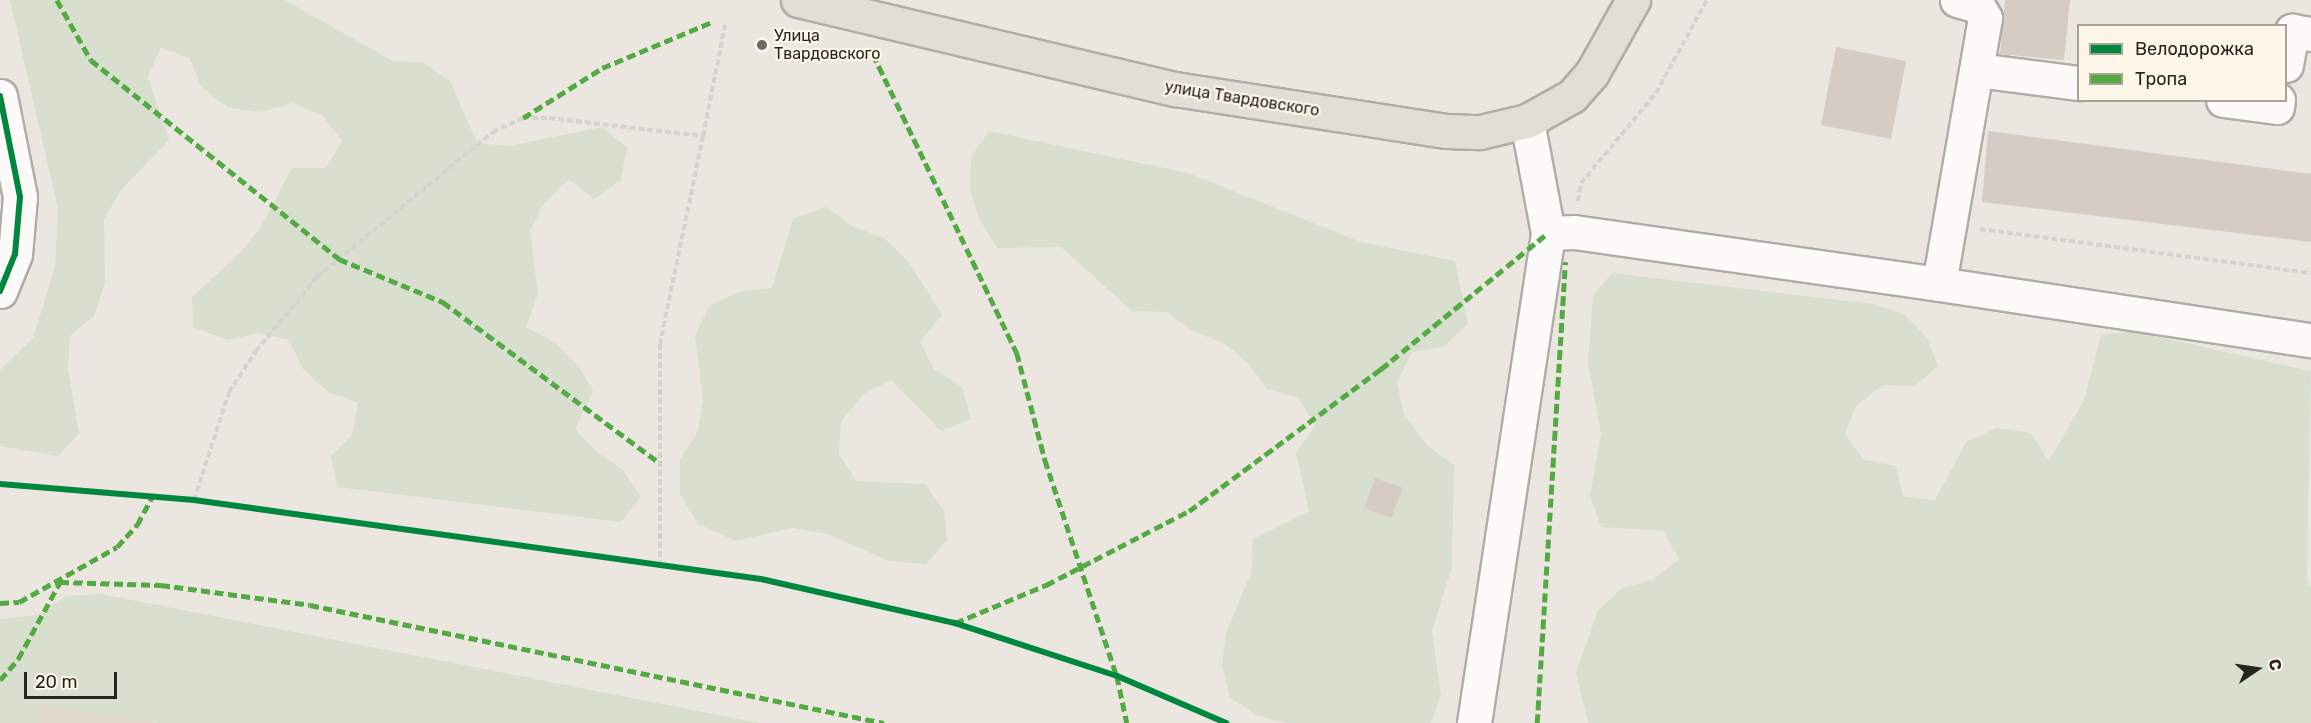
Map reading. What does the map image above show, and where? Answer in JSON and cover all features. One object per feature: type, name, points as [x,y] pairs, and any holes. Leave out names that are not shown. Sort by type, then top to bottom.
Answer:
[{"type":"main road","name":"улица Твардовского","points":[[798,0],[1175,89],[1447,131],[1494,131],[1527,121],[1556,108],[1585,83],[1633,0]]},
{"type":"street","points":[[1939,284],[1985,18],[1978,6],[1957,0]]},
{"type":"street","points":[[2287,59],[2292,31],[2311,34]]},
{"type":"street","points":[[1977,70],[2077,83]]},
{"type":"street","points":[[0,96],[20,197],[15,254],[0,291]]},
{"type":"street","points":[[2238,102],[2277,107],[2278,102]]},
{"type":"street","points":[[1474,723],[1561,233],[1527,121]]},
{"type":"street","points":[[1561,233],[1939,284],[2311,340]]},
{"type":"path","points":[[1561,233],[1581,183],[1656,93],[1707,0]]},
{"type":"path","points":[[660,561],[660,345],[725,25]]},
{"type":"path","points":[[194,500],[229,392],[256,351],[317,277],[493,132],[523,118],[549,118],[703,136]]},
{"type":"path","points":[[1950,225],[2311,273]]},
{"type":"shaded area","points":[[40,704],[158,723],[37,723]]},
{"type":"green space","points":[[10,0],[285,0],[393,61],[423,62],[450,81],[477,143],[509,146],[602,127],[627,147],[621,180],[594,199],[569,179],[545,202],[530,230],[538,294],[526,327],[556,343],[579,367],[593,391],[575,429],[597,452],[623,470],[641,497],[621,522],[337,487],[331,456],[352,435],[358,403],[328,392],[303,369],[289,340],[258,333],[228,340],[193,327],[192,297],[240,253],[260,228],[292,168],[326,168],[342,141],[323,116],[293,103],[260,112],[229,108],[201,87],[190,59],[161,47],[148,77],[169,140],[122,189],[104,219],[105,283],[94,316],[70,336],[68,369],[79,434],[58,456],[0,446],[0,370],[33,338],[55,267],[58,209]]},
{"type":"green space","points":[[989,131],[1188,173],[1361,242],[1455,261],[1468,324],[1444,347],[1412,352],[1397,382],[1404,415],[1427,445],[1454,465],[1452,567],[1432,631],[1441,696],[1431,723],[1286,723],[1256,715],[1230,697],[1222,666],[1226,633],[1251,573],[1253,539],[1309,511],[1296,453],[1315,426],[1299,398],[1267,389],[1248,363],[1224,343],[1194,332],[1167,312],[1132,311],[1061,247],[997,248],[979,218],[970,189],[971,157]]},
{"type":"green space","points":[[826,207],[852,226],[884,238],[908,261],[942,315],[920,341],[933,368],[962,387],[971,419],[941,431],[891,380],[863,394],[841,422],[839,454],[856,481],[925,484],[944,511],[947,540],[926,564],[889,561],[827,534],[792,528],[736,541],[698,524],[680,494],[680,459],[698,431],[703,399],[695,336],[709,306],[741,291],[772,288],[793,219]]},
{"type":"green space","points":[[1612,273],[1873,304],[1904,314],[1927,338],[1938,366],[1915,386],[1883,385],[1856,406],[1845,434],[1864,460],[1896,466],[1903,496],[1935,500],[1967,441],[1997,428],[2031,433],[2049,461],[2084,400],[2101,335],[2132,331],[2311,371],[2307,581],[2311,586],[2311,723],[1588,723],[1576,673],[1598,610],[1622,588],[1652,580],[1679,559],[1663,531],[1601,527],[1590,496],[1601,433],[1588,363],[1593,296]]},
{"type":"green space","points":[[100,594],[760,723],[158,723],[41,704],[37,723],[0,723],[0,619],[38,615],[66,596]]},
{"type":"building","points":[[2005,0],[2070,0],[2064,60],[2000,54]]},
{"type":"building","points":[[1836,47],[1906,61],[1891,139],[1821,125]]},
{"type":"building","points":[[1988,131],[2311,174],[2311,242],[1982,202]]},
{"type":"building","points":[[1375,478],[1403,488],[1391,518],[1364,508]]},
{"type":"marked path","points":[[57,0],[91,60],[339,259],[443,302],[660,463]]},
{"type":"marked path","points":[[523,118],[602,68],[712,22]]},
{"type":"marked path","points":[[873,54],[1017,353],[1045,460],[1117,676],[1127,723]]},
{"type":"marked path","points":[[955,623],[1046,585],[1189,511],[1381,369],[1548,233]]},
{"type":"marked path","points":[[1537,723],[1565,262]]},
{"type":"marked path","points":[[0,603],[19,602],[117,547],[137,525],[153,495]]},
{"type":"marked path","points":[[60,582],[161,585],[310,605],[884,723]]},
{"type":"marked path","points":[[0,680],[18,659],[60,582]]},
{"type":"cycle path","points":[[0,96],[20,197],[15,254],[0,291]]},
{"type":"cycle path","points":[[0,484],[194,500],[761,579],[955,623],[1117,676],[1226,723]]},
{"type":"place","name":"Улица Твардовского","points":[[762,45]]}]
